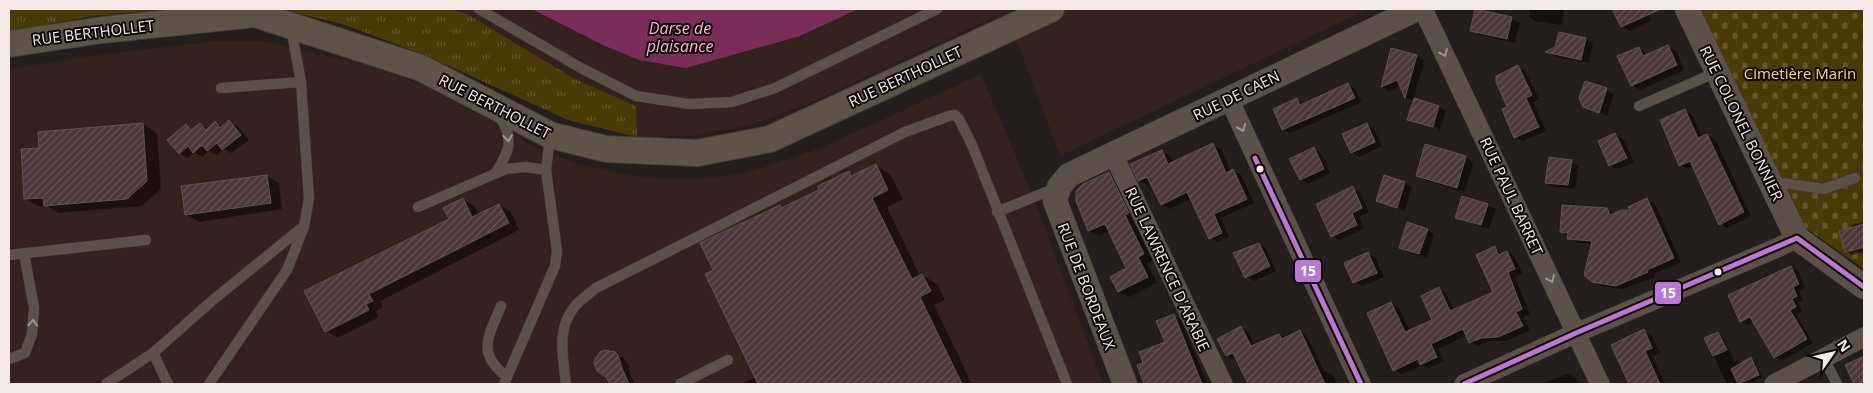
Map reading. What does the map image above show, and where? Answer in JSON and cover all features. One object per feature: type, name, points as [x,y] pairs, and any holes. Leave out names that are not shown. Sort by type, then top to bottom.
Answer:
[{"type":"main road","name":"RUE BERTHOLLET","points":[[9,44],[102,30],[255,14],[421,68],[550,135],[606,149],[697,153],[770,139],[1051,9]]},
{"type":"street","name":"RUE DE CAEN","points":[[1059,187],[1070,175],[1417,9]]},
{"type":"street","name":"RUE PAUL BARRET","points":[[1423,9],[1600,384]]},
{"type":"street","name":"RUE COLONEL BONNIER","points":[[1686,9],[1797,238]]},
{"type":"street","points":[[1229,98],[1361,384]]},
{"type":"street","name":"RUE LAWRENCE D'ARABIE","points":[[1113,154],[1223,384]]},
{"type":"street","name":"RUE DE BORDEAUX","points":[[1059,187],[1055,201],[1125,384]]},
{"type":"street","points":[[1464,384],[1576,332],[1797,238],[1864,287]]},
{"type":"street","points":[[1774,384],[1864,337]]},
{"type":"lane","points":[[479,9],[581,68],[636,96],[689,104],[732,102],[775,88],[937,9]]},
{"type":"lane","points":[[209,384],[287,270],[304,226],[309,199],[301,82],[290,25]]},
{"type":"lane","points":[[1639,106],[1717,72]]},
{"type":"lane","points":[[221,88],[301,82]]},
{"type":"lane","points":[[492,105],[507,128],[510,145],[506,159],[496,172]]},
{"type":"lane","points":[[566,384],[561,341],[566,319],[576,305],[596,288],[905,132],[955,115],[959,119],[972,145],[997,212],[1067,384]]},
{"type":"lane","points":[[506,381],[555,266],[557,251],[546,170],[550,135]]},
{"type":"lane","points":[[418,207],[506,169],[526,167],[546,170]]},
{"type":"lane","points":[[1769,181],[1824,189],[1855,178]]},
{"type":"lane","points":[[997,212],[1059,187]]},
{"type":"lane","points":[[106,384],[153,353],[213,300],[304,226]]},
{"type":"lane","points":[[9,255],[146,240]]},
{"type":"lane","points":[[9,359],[25,353],[32,334],[34,308],[24,253]]},
{"type":"lane","points":[[501,306],[486,343],[489,359],[506,381]]},
{"type":"lane","points":[[153,353],[168,384]]},
{"type":"lane","points":[[1824,359],[1837,384]]},
{"type":"lane","points":[[680,384],[728,360]]},
{"type":"shaded area","points":[[282,9],[1368,9],[1060,156],[1006,12],[806,105],[754,124],[693,136],[637,137],[568,120],[425,55],[345,25]]},
{"type":"shaded area","points":[[213,41],[262,41],[364,64],[423,85],[516,134],[525,142],[575,163],[623,174],[659,179],[697,179],[746,173],[821,148],[981,74],[1034,198],[1103,384],[9,384],[9,69],[82,57]]},
{"type":"green space","points":[[9,9],[168,9],[92,16],[9,32]]},
{"type":"green space","points":[[282,9],[449,9],[467,14],[573,78],[636,106],[637,137],[568,120],[425,55],[345,25]]},
{"type":"green space","name":"Cimetière Marin","points":[[1698,9],[1864,9],[1864,269],[1803,226]]},
{"type":"water","name":"Darse de plaisance","points":[[532,9],[858,9],[800,36],[686,68],[639,60],[605,46]]},
{"type":"building","points":[[1475,9],[1512,17],[1507,39],[1470,31]]},
{"type":"building","points":[[1612,9],[1661,9],[1621,27]]},
{"type":"building","points":[[1559,32],[1586,38],[1581,60],[1545,52],[1555,47]]},
{"type":"building","points":[[1668,45],[1677,65],[1631,86],[1617,56],[1639,47],[1643,56]]},
{"type":"building","points":[[1391,48],[1417,55],[1405,98],[1397,80],[1381,87]]},
{"type":"building","points":[[1518,65],[1532,95],[1526,98],[1539,127],[1514,138],[1502,109],[1507,107],[1496,82],[1496,76]]},
{"type":"building","points":[[1585,81],[1607,88],[1599,113],[1583,107],[1579,98]]},
{"type":"building","points":[[1348,83],[1355,98],[1282,130],[1273,109],[1297,98],[1300,105]]},
{"type":"building","points":[[1414,98],[1439,106],[1433,127],[1407,120]]},
{"type":"building","points":[[1685,109],[1698,138],[1707,134],[1744,212],[1719,225],[1690,161],[1679,166],[1660,120]]},
{"type":"building","points":[[229,120],[241,135],[222,150],[217,143],[207,151],[202,145],[193,153],[188,146],[179,154],[167,140],[186,124],[191,130],[200,123],[206,130],[215,121],[220,128]]},
{"type":"building","points":[[143,123],[147,181],[127,199],[44,206],[43,198],[24,199],[21,149],[39,148],[38,132]]},
{"type":"building","points":[[1367,123],[1375,142],[1351,153],[1342,134]]},
{"type":"building","points":[[1615,133],[1627,158],[1609,166],[1598,141]]},
{"type":"building","points":[[1213,143],[1226,173],[1233,169],[1247,199],[1214,214],[1222,233],[1209,239],[1187,192],[1161,205],[1147,177],[1138,181],[1130,164],[1162,150],[1168,164]]},
{"type":"building","points":[[1425,144],[1466,156],[1457,188],[1416,176]]},
{"type":"building","points":[[1314,147],[1324,169],[1300,180],[1289,159]]},
{"type":"building","points":[[1549,157],[1572,160],[1568,185],[1545,183]]},
{"type":"building","points":[[876,164],[888,190],[872,198],[912,279],[922,274],[931,291],[920,297],[962,384],[758,384],[705,274],[713,270],[700,243],[780,205],[781,208],[819,190],[818,186],[849,171],[851,176]]},
{"type":"building","points":[[1109,172],[1129,213],[1125,215],[1144,254],[1138,257],[1148,277],[1118,292],[1110,277],[1126,268],[1105,224],[1088,231],[1076,201],[1076,191],[1083,184]]},
{"type":"building","points":[[267,175],[271,203],[185,215],[181,186]]},
{"type":"building","points":[[1384,175],[1405,182],[1397,208],[1376,201]]},
{"type":"building","points":[[1353,186],[1362,208],[1352,213],[1357,225],[1331,237],[1316,204]]},
{"type":"building","points":[[1462,196],[1488,204],[1481,225],[1455,218]]},
{"type":"building","points":[[463,198],[472,217],[499,204],[509,223],[369,294],[373,301],[366,304],[369,310],[325,332],[304,291],[449,219],[443,208]]},
{"type":"building","points":[[1647,198],[1674,258],[1616,286],[1592,282],[1584,275],[1592,241],[1567,239],[1568,233],[1560,232],[1562,205],[1607,208],[1610,215],[1622,210],[1630,210],[1628,207]]},
{"type":"building","points":[[1407,222],[1428,229],[1419,254],[1399,248]]},
{"type":"building","points":[[1864,224],[1864,247],[1845,252],[1839,231]]},
{"type":"building","points":[[1259,243],[1270,266],[1245,278],[1233,253]]},
{"type":"building","points":[[1495,246],[1498,255],[1507,251],[1515,269],[1508,272],[1522,309],[1516,312],[1523,326],[1498,337],[1481,338],[1469,343],[1463,329],[1431,344],[1437,357],[1420,365],[1418,359],[1393,371],[1367,313],[1391,302],[1405,332],[1432,320],[1421,296],[1439,287],[1450,311],[1493,292],[1476,255]]},
{"type":"building","points":[[1368,252],[1377,273],[1353,283],[1344,263]]},
{"type":"building","points":[[1791,266],[1799,284],[1793,287],[1797,296],[1792,299],[1796,307],[1790,310],[1807,339],[1774,358],[1750,317],[1740,322],[1728,295]]},
{"type":"building","points":[[1174,314],[1202,384],[1144,384],[1137,365],[1143,363],[1139,352],[1165,342],[1156,321]]},
{"type":"building","points":[[1241,326],[1251,346],[1279,334],[1282,339],[1300,330],[1325,384],[1248,384],[1233,353],[1226,356],[1217,339]]},
{"type":"building","points":[[1644,329],[1652,348],[1645,351],[1660,384],[1629,384],[1611,345]]},
{"type":"building","points":[[1718,332],[1727,350],[1713,356],[1704,338]]},
{"type":"building","points":[[605,350],[615,352],[618,355],[629,384],[610,384],[606,377],[597,371],[594,363],[595,359],[600,352]]},
{"type":"building","points":[[1864,356],[1864,384],[1854,384],[1845,365]]},
{"type":"building","points":[[1751,357],[1759,375],[1738,384],[1731,369]]},
{"type":"transit line","name":"15","points":[[1255,158],[1361,384]]},
{"type":"transit line","name":"15","points":[[1464,384],[1576,333],[1797,238],[1864,287]]}]
